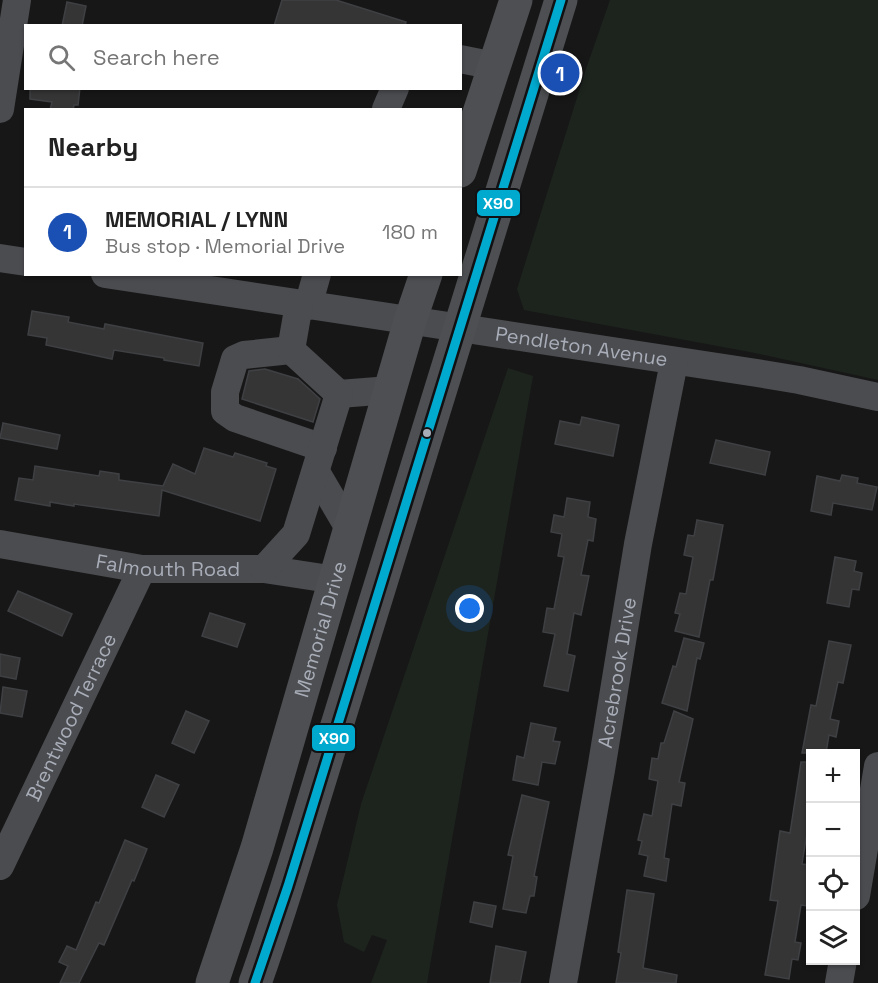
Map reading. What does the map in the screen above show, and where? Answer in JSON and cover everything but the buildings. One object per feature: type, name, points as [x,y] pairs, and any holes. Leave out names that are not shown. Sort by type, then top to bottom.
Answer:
[{"type":"main road","points":[[255,983],[291,876],[561,0]]},
{"type":"main road","points":[[462,165],[495,66],[512,1]]},
{"type":"main road","name":"Memorial Drive","points":[[212,983],[257,848],[410,321],[425,276]]},
{"type":"street","points":[[0,109],[17,0]]},
{"type":"street","points":[[462,59],[495,66]]},
{"type":"street","points":[[0,258],[24,262]]},
{"type":"street","name":"Pendleton Avenue","points":[[130,276],[191,281],[304,305],[799,380],[878,397]]},
{"type":"street","points":[[291,350],[304,305],[318,276]]},
{"type":"street","points":[[350,530],[320,460],[225,411],[225,392],[235,359],[244,355],[291,350],[339,394],[390,390]]},
{"type":"street","name":"Acrebrook Drive","points":[[563,983],[600,781],[638,544],[674,362]]},
{"type":"street","points":[[264,569],[297,534],[339,394]]},
{"type":"street","name":"Falmouth Road","points":[[0,544],[142,568],[264,569],[336,580]]},
{"type":"street","name":"Brentwood Terrace","points":[[0,866],[8,831],[112,635],[142,568]]},
{"type":"street","points":[[860,886],[870,865],[878,766]]},
{"type":"street","points":[[839,983],[842,965]]},
{"type":"shaded area","points":[[610,0],[878,0],[878,380],[755,353],[524,310],[517,289]]},
{"type":"shaded area","points":[[508,368],[533,376],[427,983],[371,983],[387,940],[372,935],[364,952],[344,942],[337,905],[361,804]]},
{"type":"transit line","name":"X90","points":[[255,983],[288,886],[561,0]]},
{"type":"place","name":"MEMORIAL / LYNN","points":[[560,73]]}]
